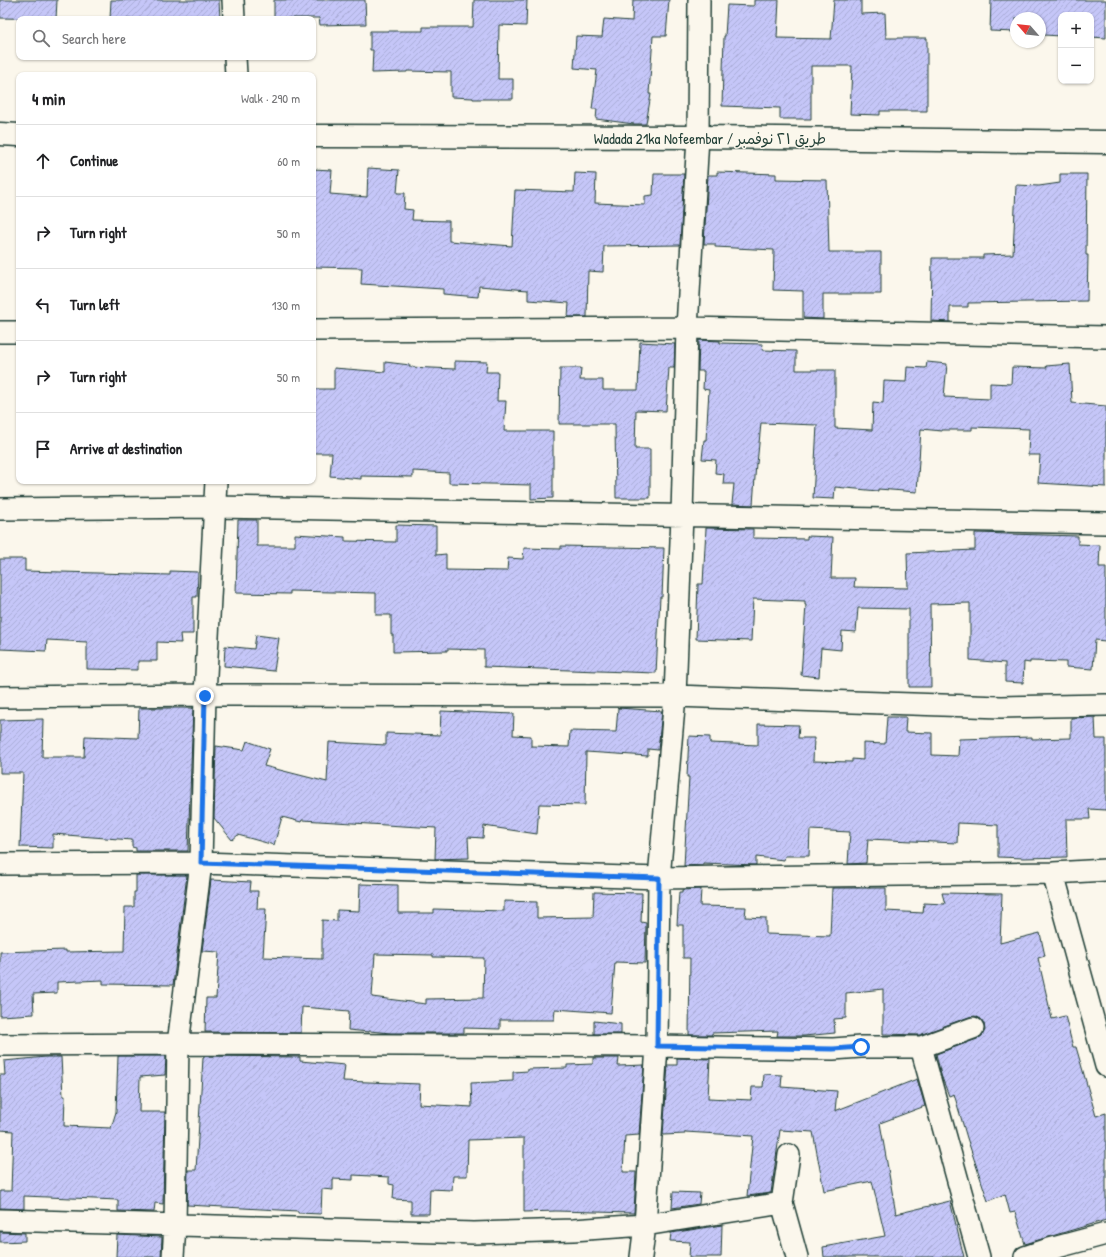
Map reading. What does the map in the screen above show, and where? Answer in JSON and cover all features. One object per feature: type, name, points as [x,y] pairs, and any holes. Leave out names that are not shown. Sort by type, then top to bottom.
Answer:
[{"type":"street","points":[[233,0],[234,16]]},
{"type":"street","points":[[641,1257],[645,1225],[657,1046],[659,878],[675,696],[687,328],[698,137],[699,0]]},
{"type":"street","points":[[235,60],[236,72]]},
{"type":"street","points":[[0,134],[16,134]]},
{"type":"street","name":"Wadada 21ka Nofeembar / طريق ٢١ نوفمبر","points":[[316,136],[698,137],[1106,142]]},
{"type":"street","points":[[316,330],[687,328],[1106,337]]},
{"type":"street","points":[[0,332],[16,332]]},
{"type":"street","points":[[173,1257],[176,1225],[178,1044],[201,863],[205,696],[216,484]]},
{"type":"street","points":[[0,509],[215,507],[1106,523]]},
{"type":"street","points":[[0,697],[675,696],[1001,707],[1106,705]]},
{"type":"street","points":[[0,864],[201,863],[659,878],[1053,873],[1106,870]]},
{"type":"street","points":[[1053,873],[1106,1066]]},
{"type":"street","points":[[0,1045],[178,1044],[657,1046],[833,1049],[861,1047],[921,1047],[973,1028]]},
{"type":"street","points":[[921,1047],[979,1257]]},
{"type":"street","points":[[790,1155],[782,1203],[797,1257]]},
{"type":"street","points":[[0,1220],[474,1233],[645,1225],[782,1203]]},
{"type":"street","points":[[1025,1257],[1106,1234]]},
{"type":"building","points":[[0,0],[57,0],[56,16],[16,16],[16,18],[0,18]]},
{"type":"building","points":[[111,0],[219,0],[220,16],[110,16]]},
{"type":"building","points":[[274,0],[365,0],[366,24],[320,25],[319,18],[316,18],[316,16],[274,16]]},
{"type":"building","points":[[474,0],[527,0],[526,26],[499,25],[498,79],[513,79],[513,99],[473,99],[451,97],[451,72],[407,71],[372,73],[373,50],[370,50],[370,31],[423,31],[423,27],[473,27]]},
{"type":"building","points":[[633,0],[669,0],[666,36],[653,36],[649,94],[651,94],[646,124],[596,119],[597,109],[592,109],[597,70],[574,68],[576,36],[602,37],[604,19],[632,21]]},
{"type":"building","points":[[754,0],[779,0],[777,38],[831,39],[834,0],[861,0],[861,14],[885,13],[886,38],[927,38],[927,111],[880,111],[880,115],[850,114],[852,66],[811,66],[811,119],[780,119],[780,108],[722,106],[724,36],[727,5],[754,6]]},
{"type":"building","points":[[991,0],[1106,0],[1106,38],[1094,37],[1094,12],[1058,12],[1058,36],[1046,35],[1046,12],[1010,12],[1010,32],[990,31]]},
{"type":"building","points":[[368,168],[399,170],[397,193],[405,193],[404,209],[413,210],[412,220],[449,221],[449,241],[512,246],[515,190],[574,192],[575,173],[596,174],[595,203],[645,205],[645,196],[653,195],[654,174],[684,174],[680,245],[604,246],[603,272],[588,271],[587,317],[568,317],[569,303],[528,300],[528,290],[479,286],[478,297],[443,294],[443,289],[361,284],[362,268],[316,267],[316,169],[332,170],[330,194],[367,197]]},
{"type":"building","points":[[717,172],[776,174],[776,179],[827,180],[829,252],[881,252],[881,294],[823,294],[823,319],[803,318],[803,291],[773,290],[774,250],[715,247],[715,244],[704,244],[708,175],[717,175]]},
{"type":"building","points":[[1060,174],[1087,174],[1087,301],[968,303],[968,307],[950,307],[950,322],[931,321],[932,258],[983,258],[983,255],[1013,254],[1016,185],[1039,186],[1060,183]]},
{"type":"building","points":[[699,340],[720,341],[720,343],[763,344],[762,350],[796,351],[796,370],[835,370],[835,428],[872,430],[873,402],[883,403],[884,381],[906,382],[907,367],[926,368],[927,362],[947,364],[944,397],[990,399],[990,383],[1011,384],[1012,367],[1047,368],[1046,366],[1070,364],[1072,403],[1106,406],[1106,487],[1038,483],[1040,455],[1028,455],[1029,429],[972,427],[972,430],[942,431],[921,429],[917,492],[878,489],[878,491],[835,487],[834,499],[813,498],[817,425],[761,423],[753,505],[732,504],[734,484],[723,484],[724,474],[715,473],[716,460],[702,459],[704,440],[706,440],[709,390],[703,389],[704,371],[698,371]]},
{"type":"building","points":[[640,342],[675,344],[674,368],[669,368],[666,411],[636,410],[635,449],[650,449],[650,498],[616,498],[615,424],[559,424],[560,368],[581,368],[580,380],[603,380],[603,390],[638,390]]},
{"type":"building","points":[[455,361],[487,362],[486,372],[498,372],[497,401],[506,401],[504,431],[553,431],[553,498],[531,499],[531,485],[449,483],[449,473],[413,471],[413,477],[361,476],[361,479],[330,476],[332,453],[316,453],[316,389],[334,389],[334,368],[385,372],[385,362],[410,365],[409,367],[455,369]]},
{"type":"building","points":[[238,520],[257,520],[257,546],[295,546],[295,534],[345,537],[345,541],[396,542],[396,525],[436,526],[436,555],[446,554],[446,570],[507,571],[508,558],[523,559],[524,548],[561,549],[561,546],[664,548],[656,673],[484,667],[484,650],[447,649],[447,651],[393,652],[391,615],[376,615],[376,593],[290,591],[290,594],[236,593]]},
{"type":"building","points":[[706,528],[753,529],[753,538],[807,539],[807,536],[833,537],[831,578],[855,578],[854,587],[908,588],[907,553],[975,550],[975,533],[1078,536],[1078,544],[1100,545],[1099,567],[1106,567],[1106,641],[1095,640],[1093,669],[1066,667],[1066,662],[1030,661],[1030,663],[1024,662],[1023,683],[1005,682],[1005,663],[970,660],[970,603],[930,604],[931,687],[909,687],[909,609],[858,608],[856,632],[842,631],[841,650],[821,648],[819,677],[801,675],[806,605],[805,601],[753,599],[751,641],[696,639],[698,584],[703,584]]},
{"type":"building","points":[[0,559],[25,559],[25,571],[170,575],[170,571],[198,572],[197,597],[193,597],[193,634],[180,634],[181,643],[157,642],[157,661],[138,661],[138,670],[87,669],[87,642],[47,640],[46,651],[0,649]]},
{"type":"building","points":[[256,635],[279,638],[274,671],[224,666],[225,646],[254,649]]},
{"type":"building","points":[[139,708],[193,708],[188,851],[136,851],[136,848],[132,847],[132,840],[53,834],[53,848],[20,847],[23,773],[0,773],[0,720],[43,719],[42,757],[84,757],[85,736],[138,738]]},
{"type":"building","points":[[618,708],[662,711],[658,750],[648,749],[648,756],[586,752],[585,805],[539,804],[537,834],[484,826],[483,838],[468,837],[469,858],[435,859],[436,828],[302,820],[301,822],[282,817],[274,845],[238,835],[232,840],[214,818],[216,746],[244,750],[247,741],[270,749],[264,766],[327,782],[329,742],[386,745],[386,733],[440,735],[441,711],[514,714],[513,735],[531,736],[531,746],[569,747],[570,731],[616,732]]},
{"type":"building","points":[[887,717],[906,717],[905,732],[932,733],[932,755],[958,756],[959,739],[1032,737],[1032,739],[1071,738],[1071,718],[1095,717],[1096,739],[1106,739],[1106,810],[1089,809],[1090,819],[1066,819],[1067,857],[998,857],[998,825],[958,823],[957,843],[868,839],[866,863],[848,864],[850,832],[810,830],[809,856],[785,856],[784,860],[756,857],[756,865],[703,863],[703,865],[684,866],[689,777],[687,777],[689,736],[710,737],[710,743],[758,745],[758,724],[799,725],[798,738],[814,738],[813,761],[852,762],[852,759],[863,760],[863,743],[885,744]]},
{"type":"building","points":[[136,875],[187,875],[173,985],[103,984],[103,980],[57,982],[57,993],[33,994],[34,1014],[0,1016],[0,952],[66,950],[66,952],[124,951],[125,907],[134,907]]},
{"type":"building","points":[[211,880],[251,882],[250,891],[258,891],[257,909],[266,909],[263,957],[322,959],[322,920],[337,921],[337,910],[359,911],[360,884],[398,885],[398,913],[434,913],[434,909],[504,911],[504,901],[537,902],[537,918],[593,917],[594,892],[642,893],[641,922],[646,923],[645,963],[615,962],[611,1013],[555,1009],[554,1020],[500,1020],[500,1029],[464,1028],[464,1033],[391,1033],[348,1030],[349,1011],[302,1007],[301,1033],[205,1032],[206,998],[216,998],[219,952],[202,951]],"holes":[[[375,954],[433,955],[433,957],[484,958],[483,998],[426,999],[426,1004],[372,997]]]},
{"type":"building","points":[[832,888],[886,888],[886,911],[923,913],[924,903],[945,904],[942,893],[1002,894],[1000,943],[1040,933],[1045,956],[1038,958],[1052,1019],[1065,1016],[1073,1047],[1076,1047],[1096,1116],[1106,1113],[1106,1220],[1025,1244],[1015,1212],[1010,1213],[1005,1194],[988,1201],[954,1094],[949,1096],[941,1075],[936,1054],[982,1036],[985,1030],[984,1024],[981,1019],[975,1016],[920,1035],[883,1034],[883,989],[846,993],[846,1018],[834,1019],[835,1033],[804,1036],[777,1036],[778,1031],[689,1035],[690,958],[683,958],[683,925],[677,925],[679,892],[682,892],[682,890],[701,889],[700,906],[746,907],[745,917],[766,918],[766,934],[830,936]]},
{"type":"building","points":[[594,1021],[621,1024],[621,1034],[594,1034]]},
{"type":"building","points":[[118,1056],[166,1056],[165,1075],[140,1077],[139,1112],[165,1112],[163,1204],[155,1203],[154,1212],[118,1211],[118,1200],[24,1196],[24,1209],[0,1208],[0,1191],[11,1191],[13,1131],[0,1130],[0,1075],[5,1075],[4,1061],[61,1057],[63,1096],[65,1096],[64,1126],[111,1128],[116,1112]]},
{"type":"building","points":[[204,1056],[300,1057],[300,1061],[345,1065],[343,1081],[420,1084],[419,1104],[472,1107],[471,1083],[513,1081],[513,1072],[528,1071],[528,1069],[567,1068],[567,1065],[593,1064],[593,1058],[619,1058],[618,1066],[644,1065],[639,1135],[625,1136],[623,1172],[636,1172],[634,1213],[556,1211],[524,1212],[524,1138],[468,1140],[467,1176],[453,1176],[452,1190],[430,1189],[429,1214],[411,1214],[411,1200],[393,1199],[394,1185],[389,1184],[389,1177],[353,1175],[353,1180],[333,1179],[333,1190],[322,1189],[321,1214],[298,1213],[298,1211],[187,1205],[188,1170],[196,1170]]},
{"type":"building","points":[[677,1058],[710,1059],[708,1098],[751,1100],[752,1087],[763,1087],[764,1074],[782,1075],[781,1087],[837,1091],[835,1111],[917,1079],[925,1106],[880,1123],[896,1214],[950,1201],[964,1257],[824,1257],[823,1247],[885,1236],[872,1181],[824,1191],[813,1132],[780,1130],[771,1193],[747,1196],[753,1136],[685,1132],[685,1134],[663,1135],[668,1065],[677,1065]]},
{"type":"building","points":[[673,1192],[700,1193],[699,1204],[672,1208]]},
{"type":"building","points":[[722,1225],[721,1257],[689,1257],[690,1242],[670,1241],[671,1233]]},
{"type":"building","points":[[0,1232],[25,1233],[25,1241],[0,1242]]},
{"type":"building","points":[[117,1235],[162,1237],[161,1257],[116,1257]]},
{"type":"route","points":[[205,696],[201,863],[659,878],[657,1046],[833,1049],[861,1047]]}]
